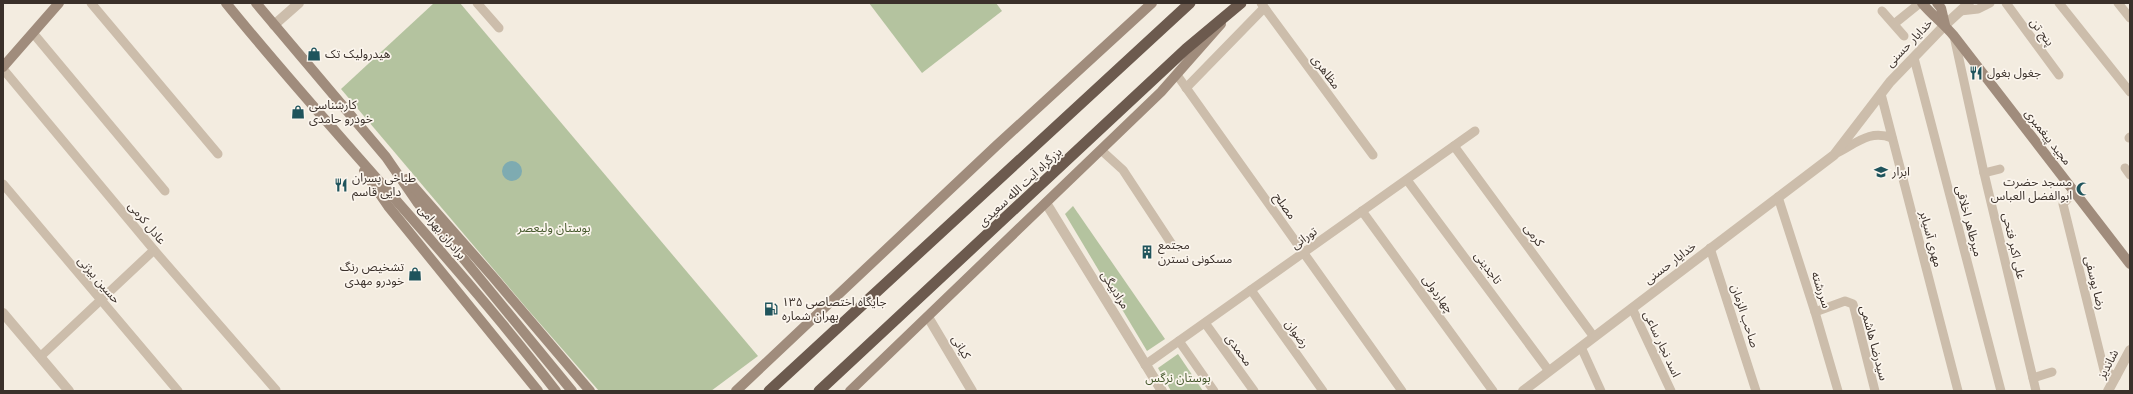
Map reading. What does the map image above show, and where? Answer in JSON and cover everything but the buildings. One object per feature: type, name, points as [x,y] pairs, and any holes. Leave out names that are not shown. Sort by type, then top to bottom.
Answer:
[{"type":"highway","name":"بزرگراه آیت الله سعیدی","points":[[769,391],[1190,3]]},
{"type":"highway","name":"بزرگراه آیت الله سعیدی","points":[[819,391],[1186,49],[1237,7]]},
{"type":"main road","points":[[3,68],[59,3]]},
{"type":"main road","name":"برادران بهرامی","points":[[226,3],[344,143],[389,190],[522,347],[556,391]]},
{"type":"main road","name":"برادران بهرامی","points":[[256,3],[386,157],[417,202],[572,391]]},
{"type":"main road","points":[[736,391],[990,152],[1152,3]]},
{"type":"main road","name":"مجید پیغمبری","points":[[1921,3],[1931,15],[1945,25],[1954,36],[2130,264]]},
{"type":"main road","name":"مجید پیغمبری","points":[[1937,3],[1941,8],[1945,25]]},
{"type":"main road","points":[[850,391],[1177,75],[1237,7]]},
{"type":"main road","points":[[344,143],[388,206],[538,391]]},
{"type":"main road","points":[[386,157],[425,198],[590,391]]},
{"type":"street","points":[[91,3],[218,154]]},
{"type":"street","points":[[274,25],[299,3]]},
{"type":"street","points":[[477,3],[499,28]]},
{"type":"street","points":[[1894,24],[1921,3]]},
{"type":"street","name":"خدایار حسنی","points":[[1834,155],[1881,94],[1945,25],[1969,3]]},
{"type":"street","points":[[1960,11],[1978,9],[1990,3]]},
{"type":"street","name":"پنج تن","points":[[2006,3],[2060,74]]},
{"type":"street","points":[[2059,3],[2130,92]]},
{"type":"street","points":[[2118,3],[2130,18]]},
{"type":"street","points":[[1186,88],[1263,6]]},
{"type":"street","name":"مظاهری","points":[[1263,6],[1373,155]]},
{"type":"street","points":[[1882,11],[1904,36]]},
{"type":"street","points":[[33,33],[165,191]]},
{"type":"street","name":"علی اکبر فتحی","points":[[1954,36],[1984,172],[2036,391]]},
{"type":"street","name":"میرطاهر اخلاقی","points":[[1914,58],[2001,391]]},
{"type":"street","name":"عادل کرمی","points":[[3,68],[154,250],[276,390]]},
{"type":"street","name":"مصلح","points":[[1177,75],[1402,391]]},
{"type":"street","name":"مهری آسیابر","points":[[1881,94],[1958,391]]},
{"type":"street","name":"تورانی","points":[[1146,365],[1476,131]]},
{"type":"street","name":"خدایار حسنی","points":[[1527,390],[1549,371],[1834,155],[1874,134],[1882,134],[1892,138]]},
{"type":"street","name":"کرمی","points":[[1454,146],[1594,337]]},
{"type":"street","points":[[1101,150],[1123,170],[1173,246]]},
{"type":"street","points":[[1984,172],[2000,169]]},
{"type":"street","name":"تاجدینی","points":[[1407,180],[1549,371]]},
{"type":"street","name":"حسین بیژنی","points":[[3,184],[178,391]]},
{"type":"street","name":"رضا یوسفی","points":[[2074,192],[2063,204],[2104,370],[2116,376]]},
{"type":"street","name":"سررشته","points":[[1778,197],[1815,312],[1838,391]]},
{"type":"street","name":"مرادبیگی","points":[[1046,203],[1162,391]]},
{"type":"street","name":"چهاردولی","points":[[1362,211],[1493,391]]},
{"type":"street","name":"صاحب الزمان","points":[[1710,248],[1756,391]]},
{"type":"street","points":[[40,356],[154,250]]},
{"type":"street","name":"رضوان","points":[[1251,290],[1323,391]]},
{"type":"street","name":"سیدرضا هاشمی","points":[[1815,312],[1850,301],[1853,304],[1875,391]]},
{"type":"street","name":"اسد نجار ساعی","points":[[1632,308],[1670,391]]},
{"type":"street","points":[[3,313],[69,391]]},
{"type":"street","name":"کیانی","points":[[928,317],[972,391]]},
{"type":"street","name":"محمدی","points":[[1205,323],[1254,391]]},
{"type":"street","points":[[1179,341],[1214,391]]},
{"type":"street","points":[[1581,347],[1601,391]]},
{"type":"street","name":"شاندیز","points":[[2108,391],[2130,350]]},
{"type":"street","points":[[2033,378],[2052,372]]},
{"type":"green space","name":"بوستان ولیعصر","points":[[434,3],[460,3],[758,356],[711,391],[599,391],[529,311],[341,89]]},
{"type":"green space","points":[[869,3],[996,3],[1002,11],[922,73]]},
{"type":"green space","points":[[1073,206],[1165,339],[1147,351],[1065,214]]},
{"type":"green space","name":"بوستان نرگس","points":[[1178,354],[1203,391],[1171,391],[1158,368]]},
{"type":"water","points":[[512,161],[519,164],[522,171],[519,178],[512,181],[505,178],[502,171],[505,164]]},
{"type":"place","name":"هیدرولیک تک","points":[[314,54]]},
{"type":"place","name":"جغول بغول","points":[[1976,73]]},
{"type":"place","name":"کارشناسی خودرو حامدی","points":[[298,112]]},
{"type":"place","name":"ابرار","points":[[1881,172]]},
{"type":"place","name":"طباخی پسران دایی قاسم","points":[[341,185]]},
{"type":"place","name":"مسجد حضرت ابوالفضل العباس","points":[[2083,189]]},
{"type":"place","name":"مجتمع مسکونی نسترن","points":[[1147,252]]},
{"type":"place","name":"تشخیص رنگ خودرو مهدی","points":[[415,274]]},
{"type":"place","name":"۱۳۵ جایگاه اختصاصی بهران شماره","points":[[771,309]]}]
